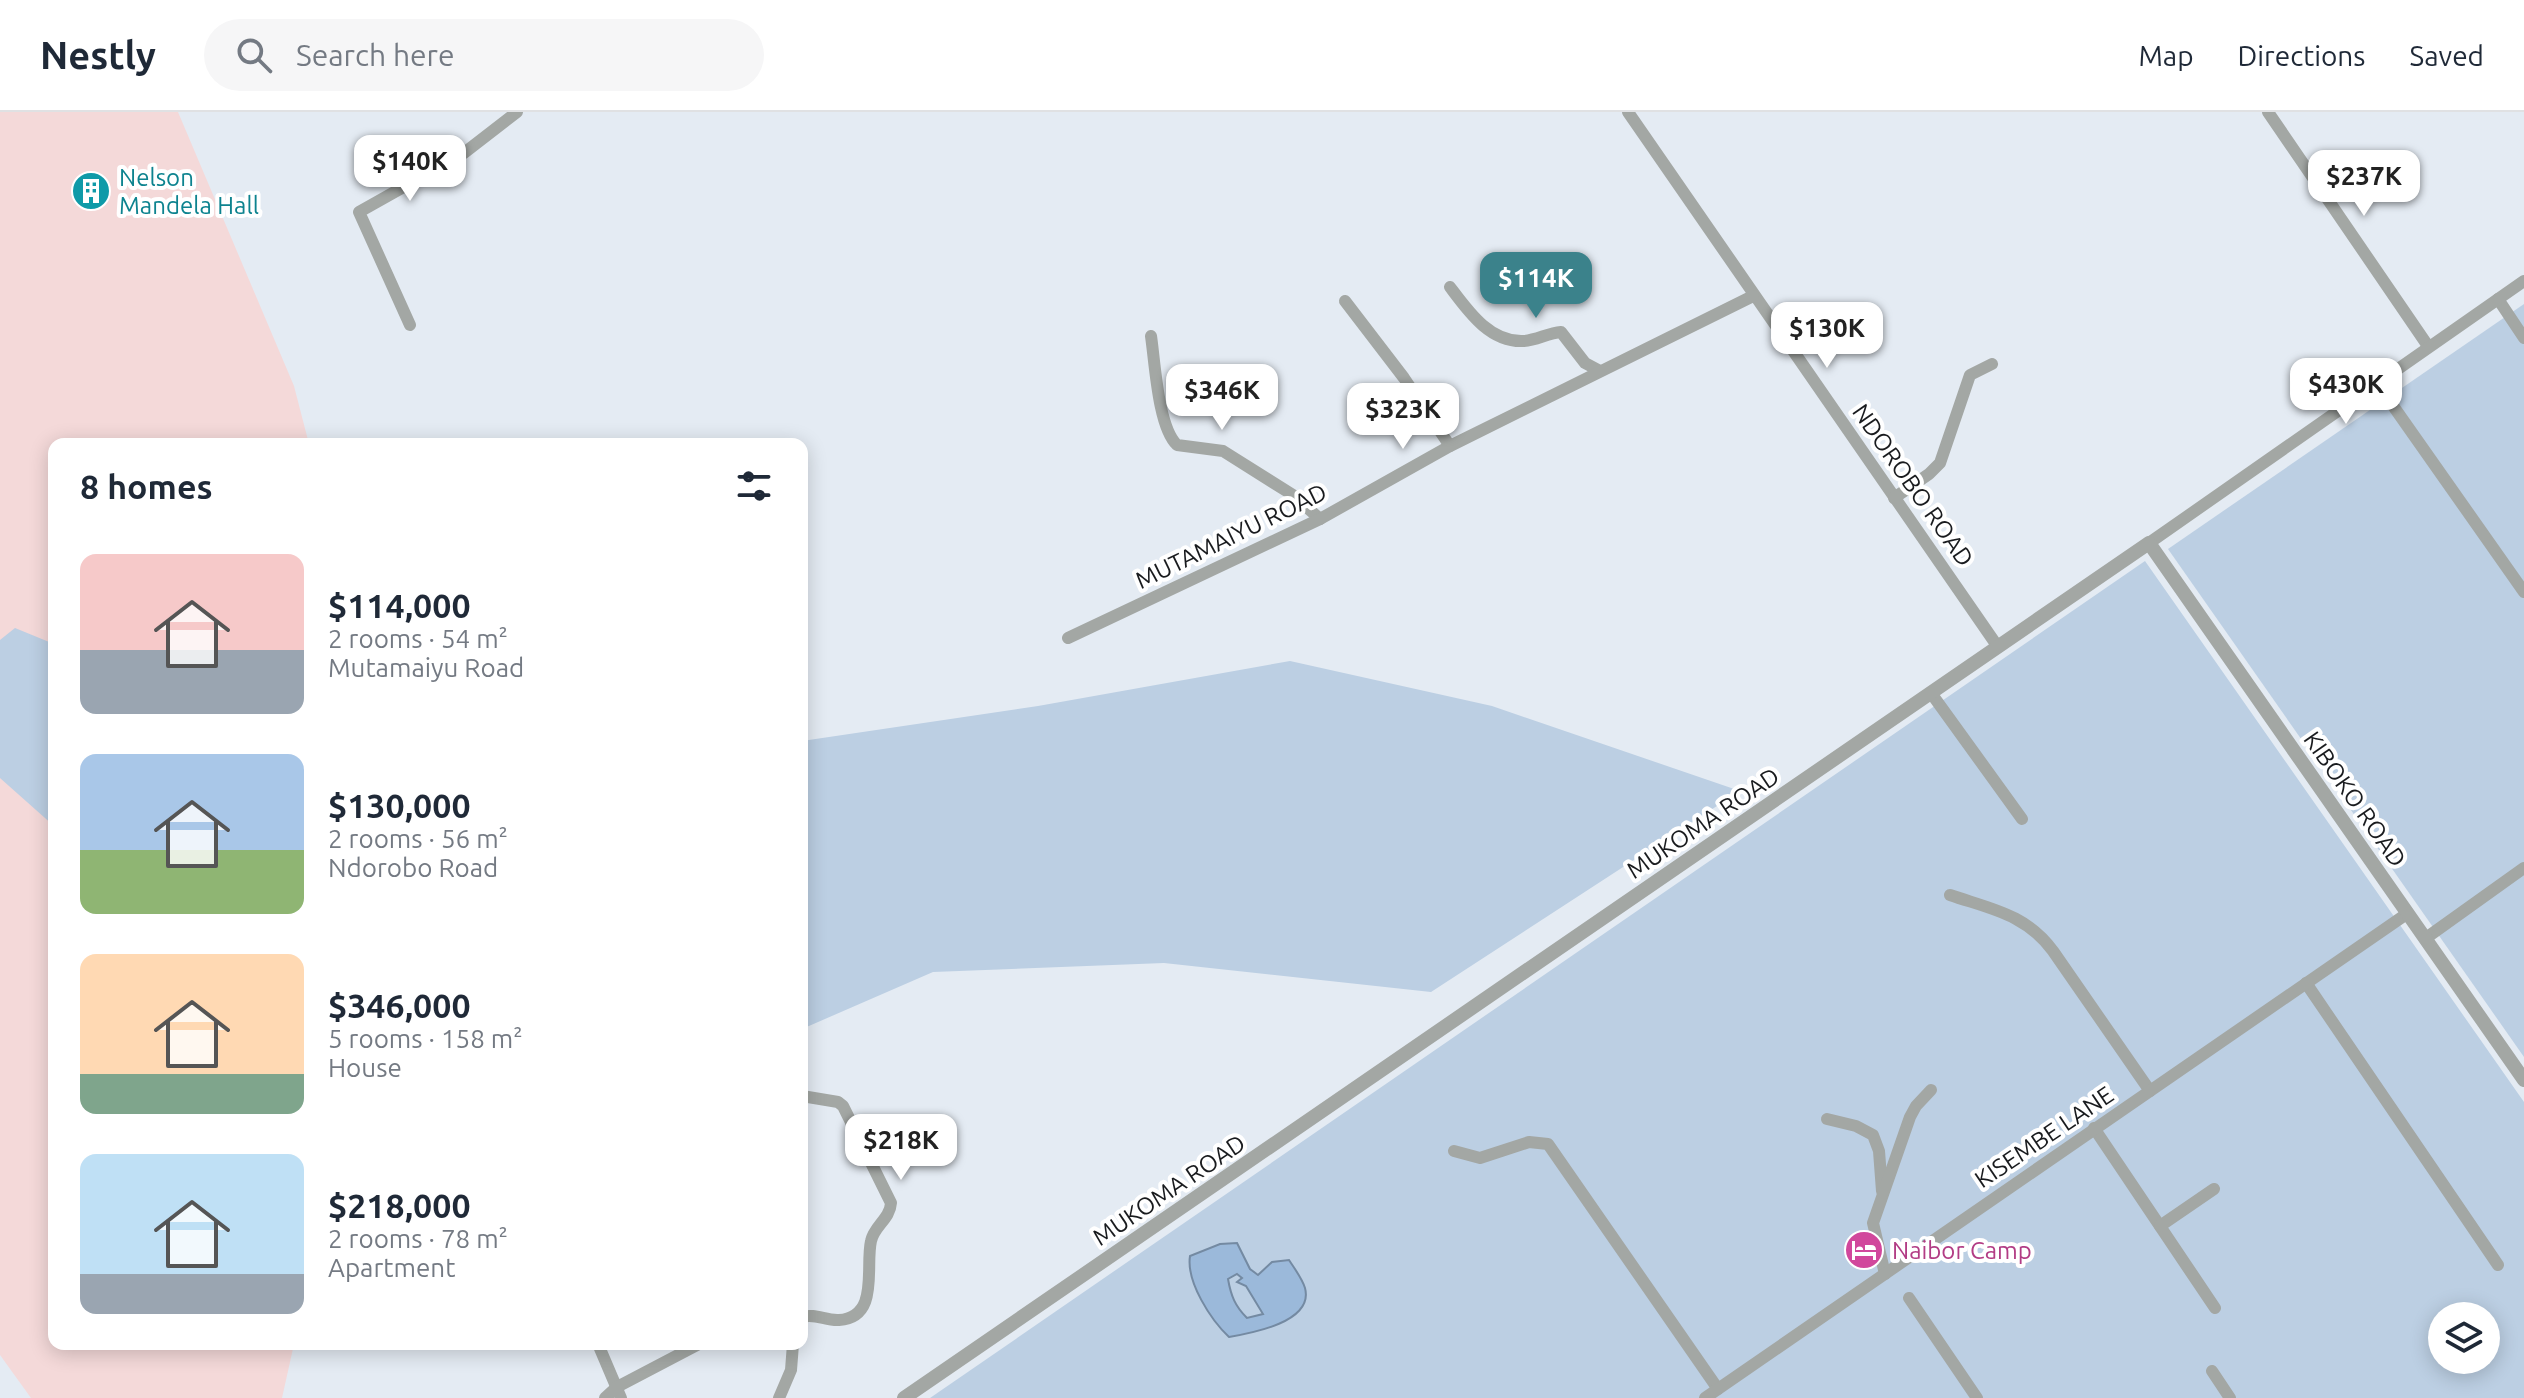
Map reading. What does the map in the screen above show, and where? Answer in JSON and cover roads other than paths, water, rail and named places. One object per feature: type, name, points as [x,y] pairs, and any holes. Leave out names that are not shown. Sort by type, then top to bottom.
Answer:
[{"type":"street","points":[[410,325],[359,212],[464,153],[517,112]]},
{"type":"street","name":"NDOROBO ROAD","points":[[1628,112],[1998,647]]},
{"type":"street","points":[[2268,112],[2428,346]]},
{"type":"street","name":"MUKOMA ROAD","points":[[904,1398],[2149,543],[2524,281]]},
{"type":"street","points":[[1450,287],[1482,325],[1498,335],[1520,341],[1561,332],[1585,363],[1600,371]]},
{"type":"street","name":"MUTAMAIYU ROAD","points":[[1068,638],[1320,519],[1450,446],[1753,296]]},
{"type":"street","points":[[2498,299],[2524,338]]},
{"type":"street","points":[[1345,301],[1404,378],[1450,446]]},
{"type":"street","points":[[1151,336],[1161,402],[1173,442],[1223,451],[1293,495],[1320,519]]},
{"type":"street","points":[[1894,498],[1940,463],[1970,375],[1992,364]]},
{"type":"street","points":[[2377,383],[2524,592]]},
{"type":"street","name":"KIBOKO ROAD","points":[[2149,543],[2524,1080]]},
{"type":"street","points":[[1931,693],[2022,819]]},
{"type":"street","points":[[2426,938],[2524,868]]},
{"type":"street","points":[[1950,895],[2020,919],[2035,929],[2150,1091]]},
{"type":"street","name":"KISEMBE LANE","points":[[1705,1398],[2408,913]]},
{"type":"street","points":[[2306,983],[2498,1265]]},
{"type":"street","points":[[1885,1274],[1872,1228],[1910,1117],[1931,1090]]},
{"type":"street","points":[[808,1097],[838,1102],[843,1106],[891,1203],[888,1215],[871,1237],[869,1291],[858,1313],[837,1320],[808,1315]]},
{"type":"street","points":[[1827,1119],[1856,1126],[1873,1135],[1879,1151],[1882,1194]]},
{"type":"street","points":[[2094,1128],[2215,1308]]},
{"type":"street","points":[[1454,1151],[1480,1158],[1529,1142],[1548,1144],[1718,1389]]},
{"type":"street","points":[[2160,1226],[2214,1189]]},
{"type":"street","points":[[1909,1298],[1977,1398]]},
{"type":"street","points":[[601,1350],[619,1392]]},
{"type":"street","points":[[605,1398],[689,1350]]},
{"type":"street","points":[[779,1398],[791,1370],[793,1350]]},
{"type":"street","points":[[2212,1371],[2230,1398]]},
{"type":"place","name":"Nelson Mandela Hall","points":[[91,191]]},
{"type":"place","name":"Naibor Camp","points":[[1864,1250]]}]
